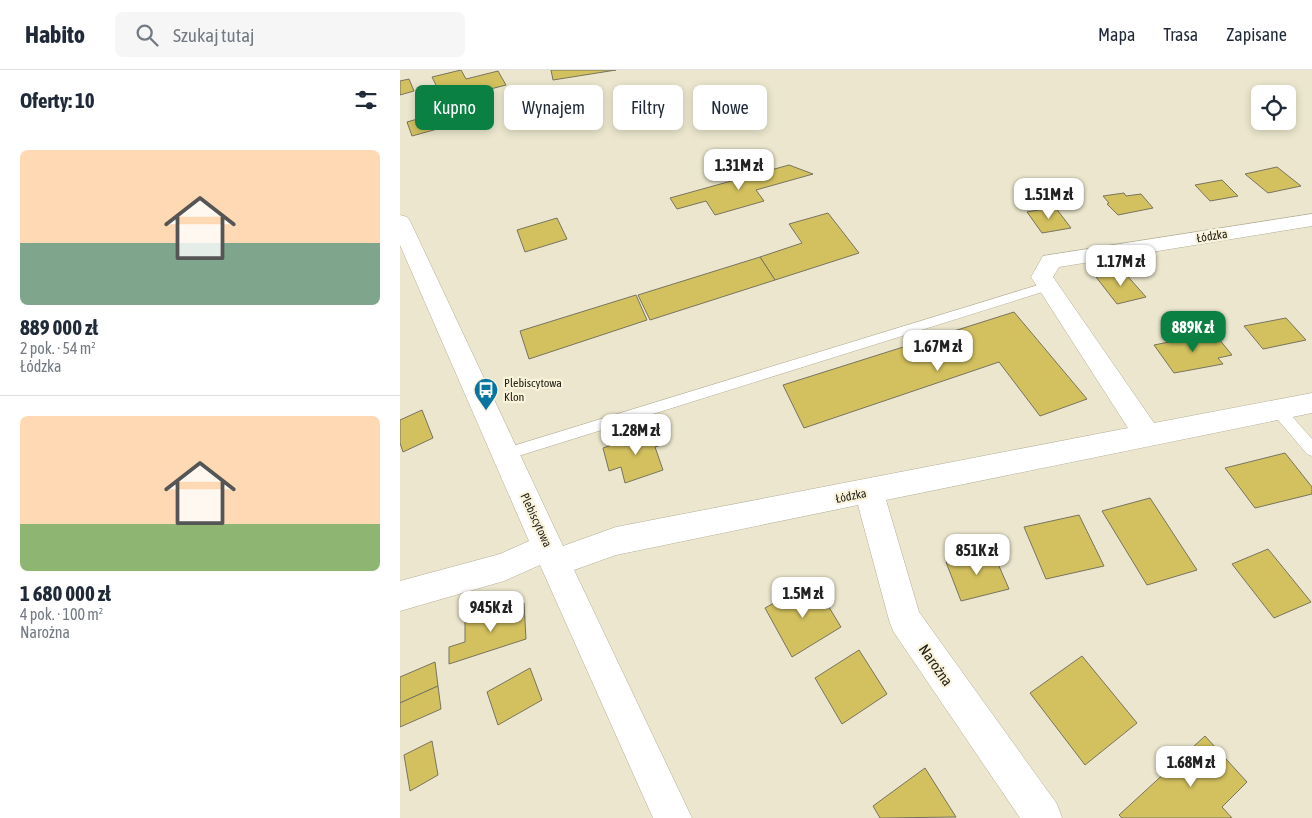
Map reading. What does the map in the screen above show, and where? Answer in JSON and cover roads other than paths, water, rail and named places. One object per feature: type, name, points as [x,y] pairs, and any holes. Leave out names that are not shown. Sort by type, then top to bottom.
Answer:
[{"type":"street","name":"Łódzka","points":[[1048,286],[1042,277],[1050,261],[1312,220]]},
{"type":"street","name":"Plebiscytowa","points":[[400,221],[673,818]]},
{"type":"street","points":[[1048,286],[1147,435]]},
{"type":"street","name":"Łódzka","points":[[400,596],[504,567],[616,541],[1312,403]]},
{"type":"street","name":"Narożna","points":[[869,492],[906,620],[1043,818]]},
{"type":"lane","points":[[506,454],[1048,286]]},
{"type":"lane","points":[[1278,410],[1312,450]]},
{"type":"place","name":"Plebiscytowa Klon","points":[[486,411]]}]
